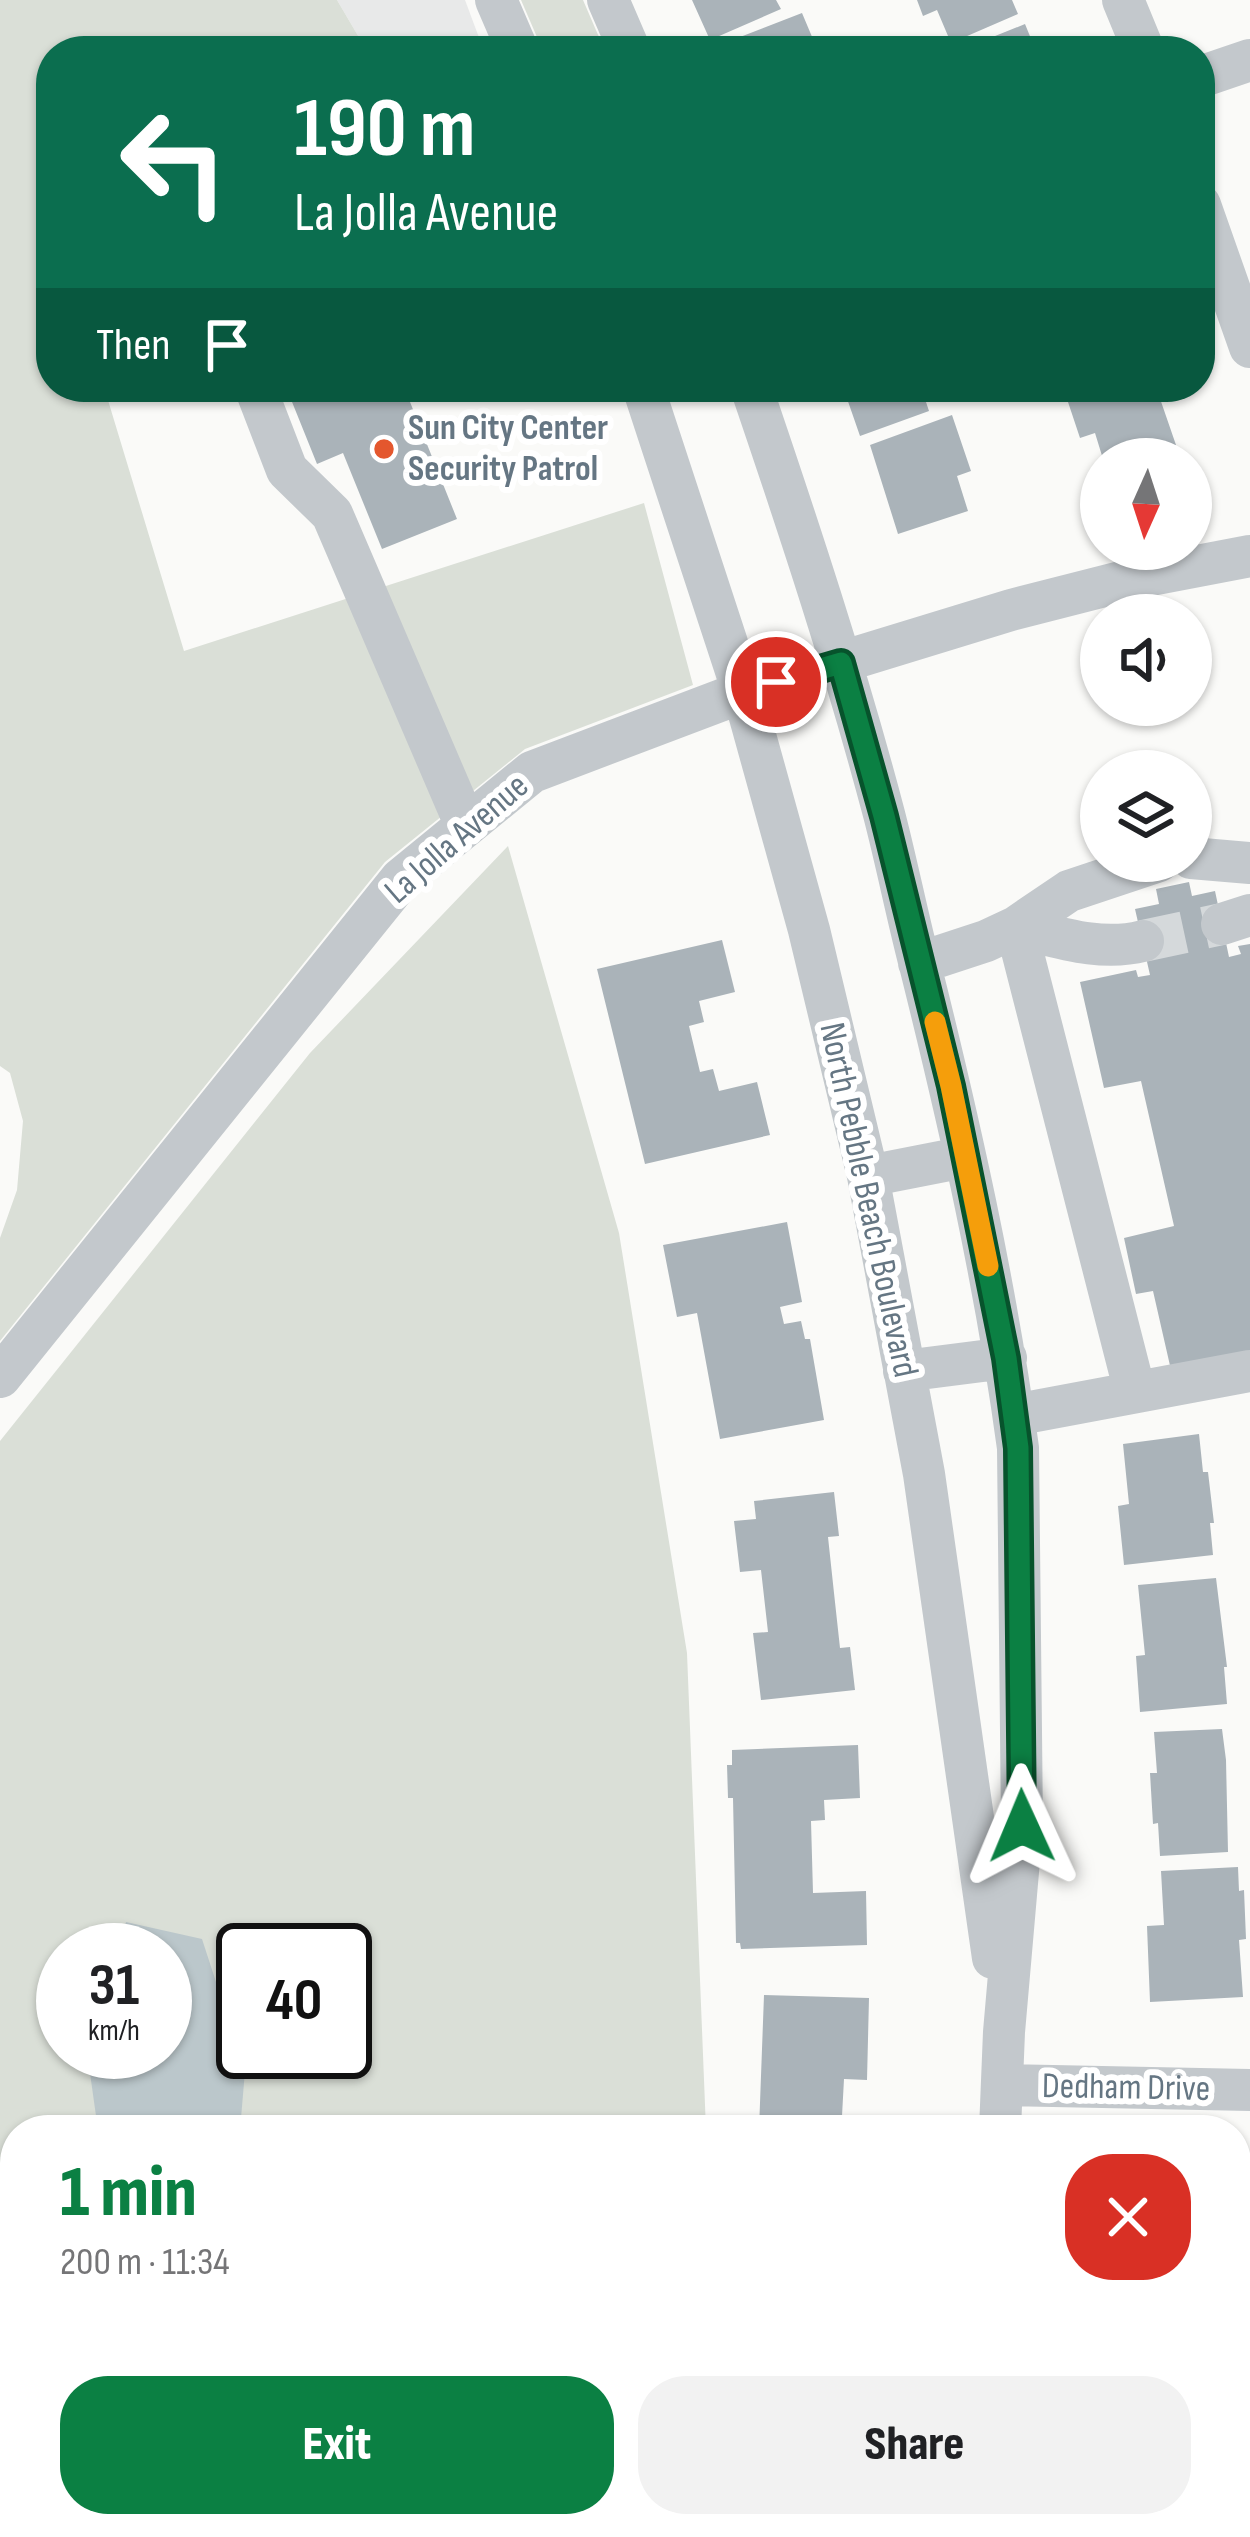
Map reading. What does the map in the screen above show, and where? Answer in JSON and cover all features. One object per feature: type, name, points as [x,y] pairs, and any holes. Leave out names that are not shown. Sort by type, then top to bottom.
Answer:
[{"type":"street","points":[[496,0],[512,36]]},
{"type":"street","points":[[608,0],[624,36]]},
{"type":"street","points":[[1123,0],[1138,36]]},
{"type":"street","points":[[1215,72],[1250,60]]},
{"type":"street","points":[[1215,248],[1250,347]]},
{"type":"street","points":[[261,402],[287,470],[332,514],[466,826]]},
{"type":"street","name":"North Pebble Beach Boulevard","points":[[648,402],[743,692],[809,930],[868,1176],[924,1474],[1004,2032]]},
{"type":"street","name":"North Pebble Beach Boulevard","points":[[756,402],[841,663],[884,816],[951,1086],[1006,1358],[1018,1448],[1022,1826],[1001,2115]]},
{"type":"street","name":"La Jolla Avenue","points":[[0,1377],[401,879],[532,772],[743,692],[1011,610],[1140,577],[1250,556]]},
{"type":"street","points":[[1212,860],[1250,863]]},
{"type":"street","points":[[919,963],[986,941],[1070,891],[1097,882]]},
{"type":"street","points":[[1016,927],[1119,947],[1143,941]]},
{"type":"street","points":[[1016,927],[1136,1392]]},
{"type":"street","points":[[868,1176],[965,1157]]},
{"type":"street","points":[[904,1371],[1006,1358]]},
{"type":"street","points":[[1014,1415],[1250,1371]]},
{"type":"street","name":"Dedham Drive","points":[[1003,2086],[1250,2090]]},
{"type":"shaded area","points":[[0,0],[337,0],[358,36],[36,36],[36,402],[109,402],[184,651],[644,503],[693,685],[525,749],[385,862],[0,1341],[0,1238],[17,1190],[23,1121],[10,1073],[0,1066]]},
{"type":"shaded area","points":[[337,0],[465,0],[478,36],[358,36]]},
{"type":"shaded area","points":[[521,0],[583,0],[599,36],[537,36]]},
{"type":"shaded area","points":[[508,846],[619,1233],[687,1653],[705,2115],[0,2115],[0,1441],[310,1053]]},
{"type":"shaded area","points":[[192,1937],[202,1939],[216,1982],[216,2079],[244,2079],[241,2115],[96,2115],[91,2079],[192,2079]]},
{"type":"building","points":[[692,0],[776,0],[781,9],[719,36],[708,36]]},
{"type":"building","points":[[917,0],[1012,0],[1018,14],[967,36],[948,36],[937,10],[923,16]]},
{"type":"building","points":[[802,13],[812,36],[743,36]]},
{"type":"building","points":[[1025,24],[1030,36],[995,36]]},
{"type":"building","points":[[292,402],[410,402],[457,519],[382,549],[343,453],[317,464]]},
{"type":"building","points":[[848,402],[926,402],[929,411],[860,436]]},
{"type":"building","points":[[1068,402],[1161,402],[1174,438],[1097,438],[1095,433],[1080,438]]},
{"type":"building","points":[[952,415],[971,471],[957,476],[968,511],[898,534],[870,445]]},
{"type":"building","points":[[1189,882],[1192,896],[1215,891],[1229,957],[1241,954],[1238,946],[1250,944],[1250,1353],[1171,1370],[1153,1291],[1136,1294],[1124,1238],[1174,1226],[1141,1081],[1104,1088],[1080,982],[1136,970],[1138,977],[1150,975],[1135,909],[1159,904],[1156,889]]},
{"type":"building","points":[[722,940],[735,992],[699,1001],[704,1022],[689,1026],[700,1072],[713,1069],[719,1091],[757,1082],[770,1135],[645,1164],[597,969]]},
{"type":"building","points":[[787,1222],[802,1302],[780,1307],[784,1324],[801,1321],[805,1339],[810,1339],[824,1420],[720,1439],[697,1313],[677,1317],[663,1245]]},
{"type":"building","points":[[1199,1434],[1214,1523],[1210,1523],[1213,1555],[1124,1565],[1118,1506],[1129,1504],[1123,1444]]},
{"type":"building","points":[[834,1492],[839,1536],[828,1537],[840,1648],[850,1647],[855,1690],[761,1700],[753,1633],[768,1632],[761,1570],[740,1572],[734,1521],[756,1519],[754,1501]]},
{"type":"building","points":[[1216,1578],[1227,1704],[1140,1712],[1136,1656],[1145,1655],[1138,1585]]},
{"type":"building","points":[[1222,1729],[1228,1852],[1160,1856],[1150,1773],[1157,1773],[1154,1732]]},
{"type":"building","points":[[858,1745],[860,1798],[824,1800],[825,1820],[811,1821],[813,1893],[866,1891],[867,1945],[741,1949],[736,1943],[733,1798],[728,1798],[727,1765],[732,1765],[732,1750]]},
{"type":"building","points":[[1238,1867],[1246,1939],[1239,1940],[1243,1997],[1150,2002],[1147,1926],[1164,1925],[1161,1871]]},
{"type":"building","points":[[764,1995],[869,1998],[867,2080],[844,2079],[842,2115],[760,2115]]},
{"type":"tunnel","points":[[1143,941],[1222,924]]},
{"type":"slow traffic","points":[[935,1022],[988,1266]]},
{"type":"place","name":"Sun City Center Security Patrol","points":[[384,449]]},
{"type":"route","points":[[776,682],[841,663],[951,1086],[1006,1358],[1018,1448],[1022,1826]]}]
